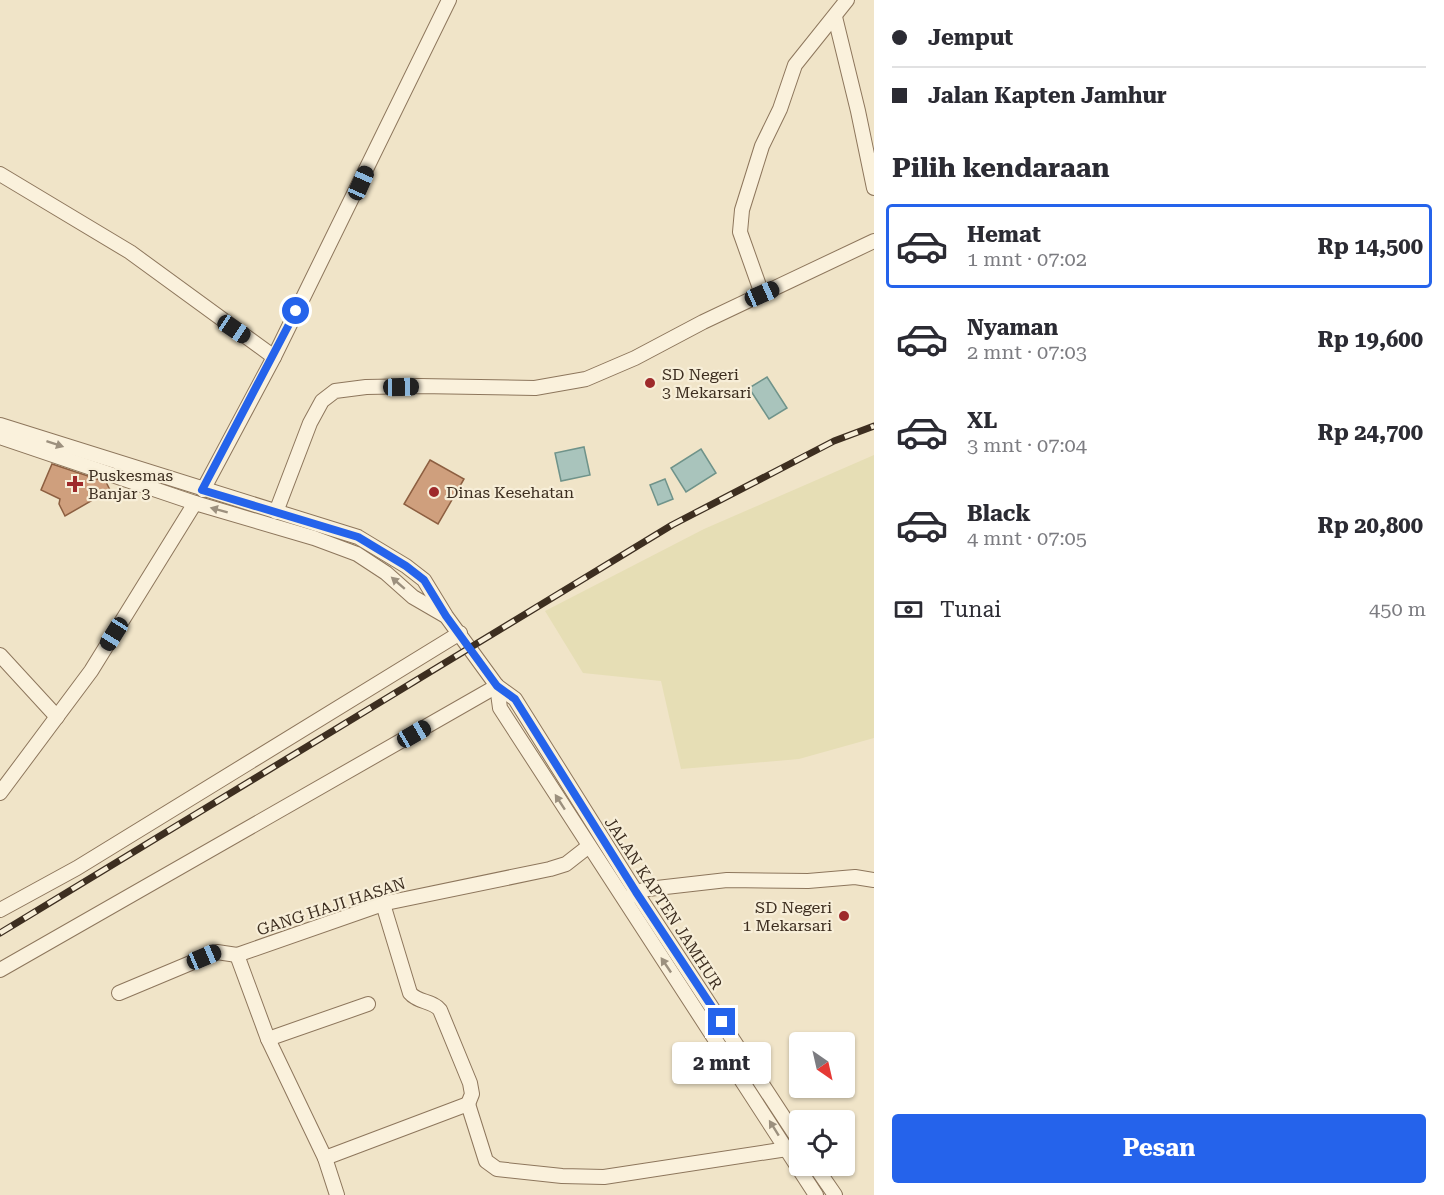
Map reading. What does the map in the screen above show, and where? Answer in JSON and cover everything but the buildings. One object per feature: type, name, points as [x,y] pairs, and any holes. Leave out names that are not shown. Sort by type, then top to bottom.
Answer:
[{"type":"street","points":[[202,490],[274,357],[449,0]]},
{"type":"street","points":[[762,294],[740,232],[742,210],[762,146],[780,109],[795,65],[847,0]]},
{"type":"street","points":[[835,17],[874,188]]},
{"type":"street","points":[[0,174],[130,252],[274,357]]},
{"type":"street","points":[[276,512],[310,423],[322,401],[335,391],[409,386],[535,388],[586,379],[635,358],[703,322],[874,241]]},
{"type":"street","name":"JALAN KAPTEN JAMHUR","points":[[0,424],[202,490],[358,537],[399,561],[424,580],[446,616],[497,686],[515,699],[560,768],[741,1063],[787,1149],[816,1195]]},
{"type":"street","name":"JALAN KAPTEN JAMHUR","points":[[0,437],[195,503],[314,538],[357,554],[386,573],[413,597],[446,616]]},
{"type":"street","points":[[0,793],[91,671],[195,503]]},
{"type":"street","points":[[0,910],[77,868],[460,633]]},
{"type":"street","points":[[0,655],[57,717]]},
{"type":"street","points":[[0,970],[497,686]]},
{"type":"street","name":"JALAN KAPTEN JAMHUR","points":[[497,686],[500,708],[625,901],[789,1127]]},
{"type":"street","points":[[545,778],[560,768]]},
{"type":"street","name":"GANG HAJI HASAN","points":[[119,993],[217,952],[227,951],[237,955],[383,904],[566,864],[589,846]]},
{"type":"street","points":[[625,901],[636,892],[727,880],[808,881],[855,877],[874,880]]},
{"type":"street","points":[[383,904],[410,993],[418,1000],[435,1004],[440,1010],[470,1083],[472,1094],[468,1104],[486,1161],[497,1169],[562,1176],[604,1177],[787,1149]]},
{"type":"street","points":[[237,955],[268,1039],[325,1158],[337,1195]]},
{"type":"street","points":[[268,1039],[368,1004]]},
{"type":"street","points":[[325,1158],[468,1104]]},
{"type":"street","points":[[822,1176],[835,1195]]},
{"type":"shaded area","points":[[874,455],[874,738],[799,759],[681,769],[661,681],[583,673],[545,611],[704,529]]},
{"type":"water","points":[[767,377],[787,408],[769,419],[749,388]]},
{"type":"water","points":[[584,447],[590,475],[561,481],[555,453]]},
{"type":"water","points":[[701,449],[716,473],[686,492],[671,468]]},
{"type":"water","points":[[665,479],[673,499],[658,505],[650,485]]},
{"type":"railway","points":[[0,933],[672,525],[834,441],[874,426]]},
{"type":"place","name":"SD Negeri 3 Mekarsari","points":[[650,383]]},
{"type":"place","name":"Puskesmas Banjar 3","points":[[75,484]]},
{"type":"place","name":"Dinas Kesehatan","points":[[434,492]]},
{"type":"place","name":"SD Negeri 1 Mekarsari","points":[[844,916]]},
{"type":"route","points":[[296,311],[274,357],[202,490],[358,537],[406,566],[424,580],[446,616],[497,686],[515,699],[636,892],[722,1022]]}]
